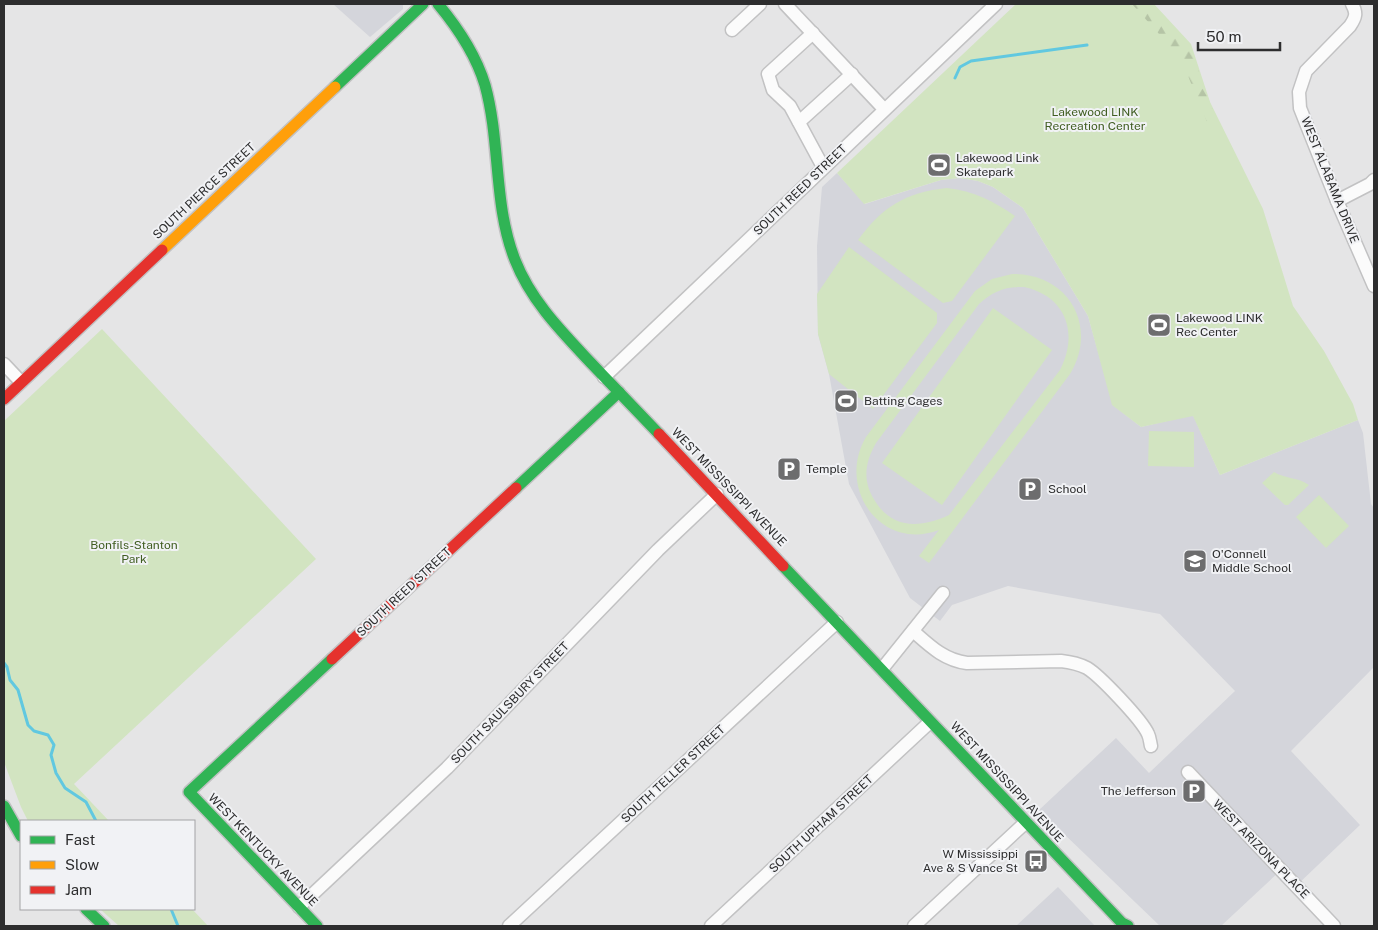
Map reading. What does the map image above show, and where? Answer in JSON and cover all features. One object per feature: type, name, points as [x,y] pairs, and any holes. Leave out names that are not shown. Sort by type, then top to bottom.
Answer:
[{"type":"street","name":"SOUTH PIERCE STREET","points":[[4,398],[423,4]]},
{"type":"street","name":"WEST MISSISSIPPI AVENUE","points":[[438,4],[464,39],[485,86],[491,118],[500,204],[508,240],[524,280],[544,309],[604,377],[882,668],[1025,823],[1124,925]]},
{"type":"street","points":[[732,30],[760,4]]},
{"type":"street","points":[[786,4],[884,109]]},
{"type":"street","name":"SOUTH REED STREET","points":[[604,377],[996,4]]},
{"type":"street","name":"WEST ALABAMA DRIVE","points":[[1352,4],[1356,11],[1355,18],[1350,26],[1306,71],[1299,92],[1300,108],[1337,201],[1374,286]]},
{"type":"street","points":[[813,33],[768,74],[773,90],[790,106],[823,167]]},
{"type":"street","points":[[799,122],[852,74]]},
{"type":"street","points":[[1337,201],[1370,184],[1374,180]]},
{"type":"street","points":[[4,364],[22,382]]},
{"type":"street","name":"SOUTH REED STREET","points":[[189,792],[619,392]]},
{"type":"street","name":"SOUTH SAULSBURY STREET","points":[[299,907],[447,768],[658,550],[717,494]]},
{"type":"street","points":[[882,668],[943,593]]},
{"type":"street","name":"SOUTH TELLER STREET","points":[[509,926],[838,622]]},
{"type":"street","points":[[913,631],[940,654],[958,662],[1061,661],[1085,667],[1098,676],[1136,717],[1149,735],[1151,746]]},
{"type":"street","name":"SOUTH UPHAM STREET","points":[[711,926],[930,722]]},
{"type":"street","name":"WEST ARIZONA PLACE","points":[[1188,772],[1334,926]]},
{"type":"street","name":"WEST KENTUCKY AVENUE","points":[[189,792],[317,926]]},
{"type":"street","points":[[4,806],[20,834]]},
{"type":"street","points":[[914,926],[1025,823]]},
{"type":"street","points":[[87,910],[104,926]]},
{"type":"shaded area","points":[[333,4],[403,4],[403,9],[370,37]]},
{"type":"shaded area","points":[[837,173],[865,204],[941,180],[960,178],[978,181],[993,187],[1023,208],[1088,316],[1113,405],[1141,427],[1193,415],[1220,475],[1358,420],[1363,433],[1371,504],[1374,508],[1374,667],[1291,751],[1360,825],[1296,886],[1281,870],[1221,926],[1160,926],[1039,810],[1116,738],[1149,773],[1235,691],[1160,614],[1008,586],[952,605],[940,621],[910,598],[849,484],[829,374],[818,334],[817,246],[822,187]]},
{"type":"shaded area","points":[[1058,887],[1095,926],[1016,926]]},
{"type":"green space","name":"Lakewood LINK Recreation Center","points":[[1016,4],[1154,4],[1191,44],[1210,102],[1263,209],[1293,306],[1324,351],[1353,404],[1358,420],[1220,475],[1193,416],[1141,427],[1112,405],[1088,316],[1023,208],[993,187],[978,181],[960,178],[941,180],[864,204],[837,173]]},
{"type":"green space","points":[[1132,4],[1151,4],[1189,45],[1216,119],[1207,122],[1179,54],[1168,57],[1159,34]]},
{"type":"green space","points":[[947,188],[983,198],[1015,216],[952,301],[943,303],[858,240],[876,219],[896,203],[919,193]]},
{"type":"green space","points":[[849,247],[937,313],[937,323],[873,409],[829,374],[818,334],[817,294]]},
{"type":"green space","points":[[1012,274],[1032,276],[1049,282],[1063,293],[1073,306],[1079,321],[1081,338],[1078,356],[1070,374],[929,563],[919,556],[939,530],[918,534],[899,532],[883,524],[869,511],[861,495],[857,476],[858,457],[866,437],[975,291],[992,279]],"holes":[[[1024,287],[1038,292],[1059,307],[1065,318],[1068,330],[1068,343],[1066,356],[1060,370],[949,515],[920,524],[910,524],[892,518],[877,504],[867,481],[867,466],[876,443],[979,304],[994,293],[1005,289]]]},
{"type":"green space","points":[[993,308],[1052,350],[942,505],[882,463]]},
{"type":"green space","name":"Bonfils-Stanton Park","points":[[102,329],[316,559],[74,784],[108,820],[28,820],[4,762],[4,421]]},
{"type":"green space","points":[[1149,431],[1194,432],[1194,467],[1148,466]]},
{"type":"green space","points":[[1274,472],[1309,485],[1288,505],[1285,505],[1262,483]]},
{"type":"green space","points":[[1319,495],[1349,526],[1326,548],[1296,517]]},
{"type":"green space","points":[[101,910],[193,910],[208,926],[119,926]]},
{"type":"waterway","points":[[955,78],[960,67],[971,61],[1087,45]]},
{"type":"waterway","points":[[4,663],[10,680],[18,690],[28,725],[34,731],[48,735],[54,745],[51,755],[56,773],[65,788],[86,802],[95,820]]},
{"type":"waterway","points":[[171,910],[178,926]]},
{"type":"traffic: fast","points":[[335,87],[423,4]]},
{"type":"traffic: fast","points":[[438,4],[466,42],[477,63],[485,85],[490,107],[503,217],[508,239],[522,275],[538,302],[558,328],[659,434]]},
{"type":"traffic: fast","points":[[516,488],[619,392]]},
{"type":"traffic: fast","points":[[783,566],[1122,923],[1128,926]]},
{"type":"traffic: fast","points":[[317,926],[189,792],[332,659]]},
{"type":"traffic: fast","points":[[4,806],[20,834]]},
{"type":"traffic: fast","points":[[87,910],[104,926]]},
{"type":"traffic: slow","points":[[162,250],[335,87]]},
{"type":"traffic: jam","points":[[4,399],[162,250]]},
{"type":"traffic: jam","points":[[659,434],[783,566]]},
{"type":"traffic: jam","points":[[332,659],[516,488]]},
{"type":"place","name":"Lakewood Link Skatepark","points":[[939,165]]},
{"type":"place","name":"Lakewood LINK Rec Center","points":[[1159,325]]},
{"type":"place","name":"Batting Cages","points":[[846,401]]},
{"type":"place","name":"Temple","points":[[789,469]]},
{"type":"place","name":"School","points":[[1030,489]]},
{"type":"place","name":"O'Connell Middle School","points":[[1195,561]]},
{"type":"place","name":"The Jefferson","points":[[1194,791]]},
{"type":"place","name":"W Mississippi Ave & S Vance St","points":[[1036,861]]}]
